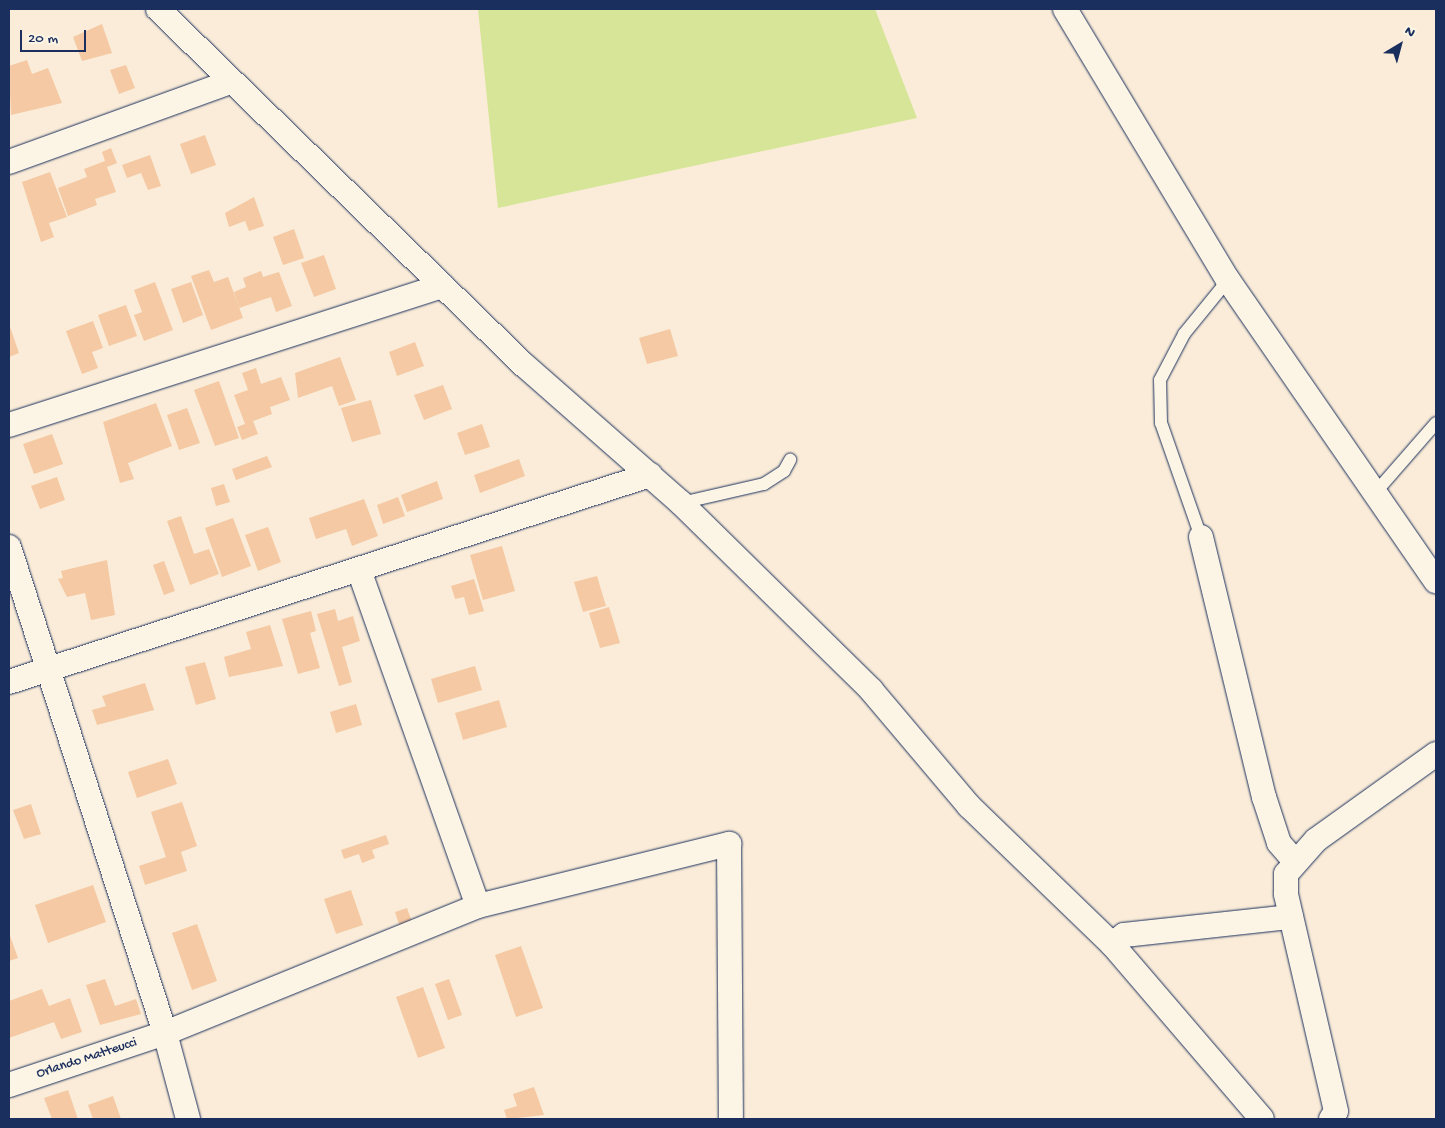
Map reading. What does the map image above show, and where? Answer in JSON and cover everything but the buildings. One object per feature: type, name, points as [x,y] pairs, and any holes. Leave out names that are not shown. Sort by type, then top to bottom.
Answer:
[{"type":"street","points":[[158,9],[230,82],[442,286],[681,503],[871,690],[969,806],[1112,944],[1262,1119]]},
{"type":"street","points":[[1065,9],[1228,280],[1436,581]]},
{"type":"street","points":[[9,162],[230,82]]},
{"type":"street","points":[[9,425],[442,286]]},
{"type":"street","points":[[9,682],[650,475]]},
{"type":"street","points":[[1201,537],[1264,797],[1279,843],[1294,860]]},
{"type":"street","points":[[9,547],[46,671],[165,1033],[188,1119]]},
{"type":"street","points":[[359,570],[478,906]]},
{"type":"street","points":[[1331,1119],[1336,1111],[1291,917],[1286,874],[1294,860],[1436,754]]},
{"type":"street","name":"Orlando Matteucci","points":[[9,1085],[165,1033],[478,906],[729,844],[731,1119]]},
{"type":"street","points":[[1112,944],[1124,935],[1291,917]]},
{"type":"lane","points":[[1201,537],[1161,423],[1160,380],[1184,334],[1228,280]]},
{"type":"lane","points":[[1376,492],[1436,423]]},
{"type":"lane","points":[[681,503],[764,484],[784,471],[790,460]]},
{"type":"green space","points":[[478,9],[875,9],[917,118],[498,208]]}]
